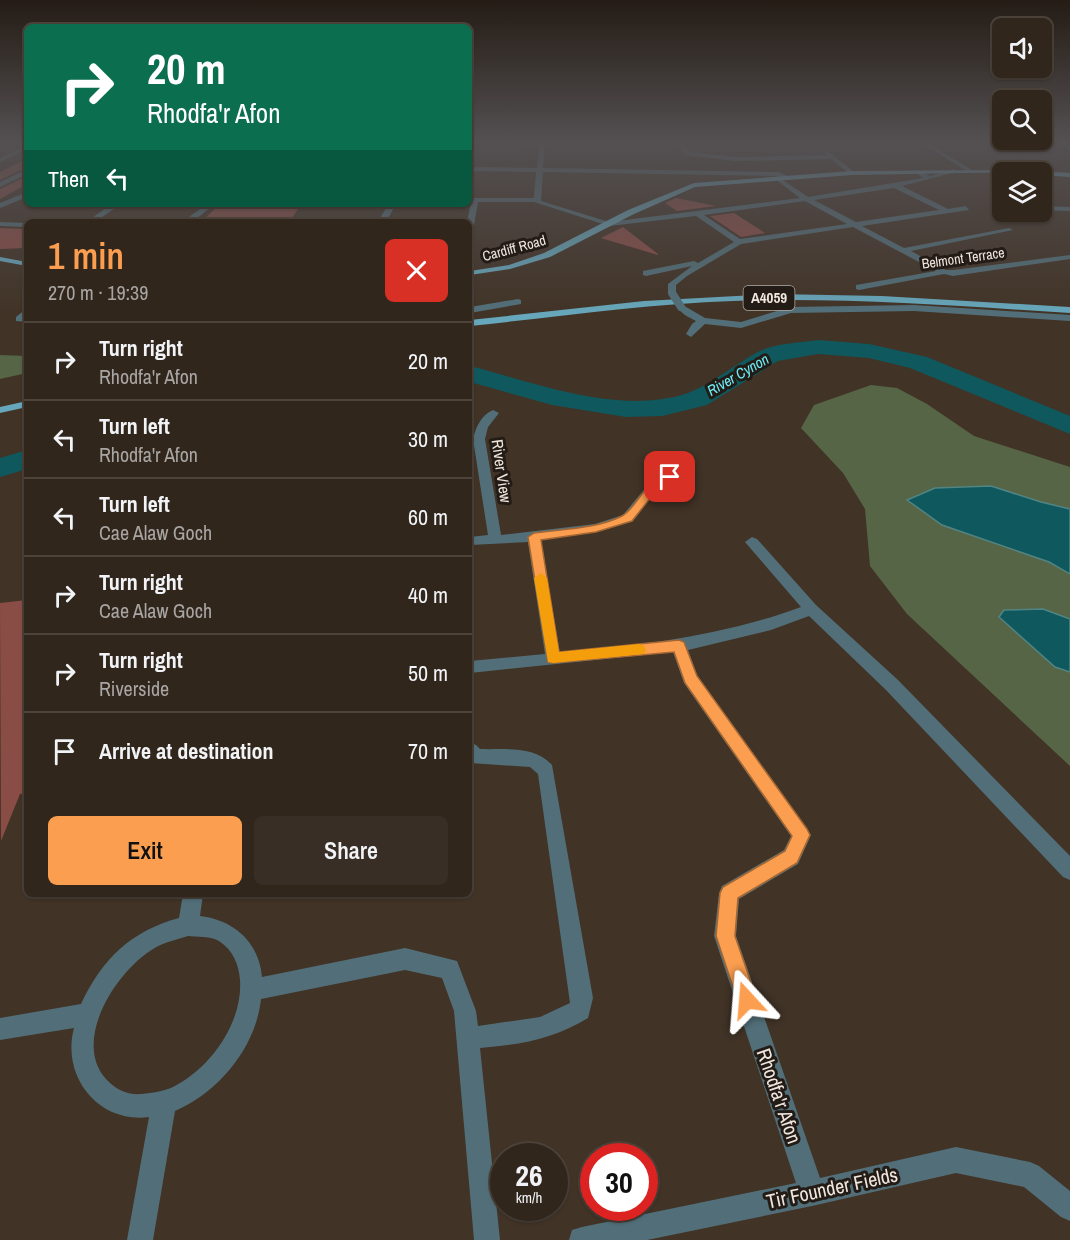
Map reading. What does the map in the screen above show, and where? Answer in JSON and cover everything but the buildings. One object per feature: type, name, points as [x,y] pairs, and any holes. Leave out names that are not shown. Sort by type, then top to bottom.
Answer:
[{"type":"main road","name":"Cardiff Road","points":[[472,273],[510,267],[547,255],[664,198]]},
{"type":"main road","points":[[1,260],[24,264]]},
{"type":"main road","name":"A4059","points":[[472,322],[628,303],[726,298],[820,297],[1070,310]]},
{"type":"main road","points":[[0,410],[24,405]]},
{"type":"street","points":[[0,206],[18,198]]},
{"type":"street","points":[[472,200],[536,200],[545,206],[609,224],[814,198]]},
{"type":"street","points":[[920,198],[947,211]]},
{"type":"street","points":[[806,199],[944,272]]},
{"type":"street","points":[[95,219],[113,207]]},
{"type":"street","points":[[191,219],[207,207]]},
{"type":"street","points":[[966,208],[739,242],[684,274],[672,284],[672,293],[688,315],[703,321],[741,325],[790,310],[914,308],[1070,318]]},
{"type":"street","points":[[1052,208],[1070,209]]},
{"type":"street","points":[[697,214],[739,242]]},
{"type":"street","points":[[0,224],[24,225]]},
{"type":"street","points":[[901,251],[1009,230]]},
{"type":"street","name":"Belmont Terrace","points":[[859,287],[944,272],[953,273],[1070,257]]},
{"type":"street","points":[[646,273],[711,259]]},
{"type":"street","points":[[472,310],[518,302]]},
{"type":"street","points":[[691,334],[695,326],[703,321]]},
{"type":"street","name":"River View","points":[[493,413],[482,426],[479,439],[495,538]]},
{"type":"street","points":[[472,541],[534,537],[596,528],[628,518],[651,489],[670,477],[654,465]]},
{"type":"street","points":[[534,537],[553,658]]},
{"type":"street","points":[[752,542],[811,609],[892,685],[1070,870]]},
{"type":"street","points":[[472,667],[679,646],[778,624],[811,609]]},
{"type":"street","name":"Rhodfa'r Afon","points":[[679,646],[690,678],[801,835],[791,857],[729,893],[725,936],[812,1193]]},
{"type":"street","points":[[468,1038],[536,1031],[565,1021],[580,1010],[582,998],[546,771],[538,762],[530,759],[475,757],[472,753]]},
{"type":"street","points":[[188,926],[193,897]]},
{"type":"street","points":[[188,926],[208,927],[227,934],[241,947],[249,966],[252,990],[243,1026],[234,1044],[215,1069],[191,1090],[164,1103],[137,1107],[113,1101],[95,1088],[85,1067],[82,1041],[88,1014],[101,987],[119,964],[140,945],[164,932],[188,926]]},
{"type":"street","points":[[252,990],[405,959],[448,969],[465,1011],[487,1240]]},
{"type":"street","points":[[0,1029],[88,1014]]},
{"type":"street","points":[[140,1240],[164,1103]]},
{"type":"street","name":"Tir Founder Fields","points":[[582,1240],[812,1193],[956,1160],[1030,1175],[1070,1208]]},
{"type":"green space","points":[[0,355],[24,356],[24,374],[0,379]]},
{"type":"green space","points":[[871,385],[897,388],[927,404],[974,436],[1070,467],[1070,766],[907,614],[870,566],[865,509],[843,473],[801,428],[814,405]]},
{"type":"water","points":[[991,486],[1070,509],[1070,574],[1049,562],[942,525],[907,500],[935,488]]},
{"type":"water","points":[[1043,609],[1070,619],[1070,672],[1055,667],[999,617],[1004,610]]},
{"type":"waterway","name":"River Cynon","points":[[472,375],[552,397],[626,409],[662,408],[697,399],[771,355],[818,347],[869,351],[918,362],[1070,426]]},
{"type":"waterway","name":"River Cynon","points":[[0,468],[24,460]]},
{"type":"slow traffic","points":[[541,578],[553,658],[639,650]]},
{"type":"route","points":[[670,477],[651,489],[628,518],[596,528],[534,537],[553,658],[679,646],[690,678],[801,835],[791,857],[729,893],[725,936],[747,1000]]}]
